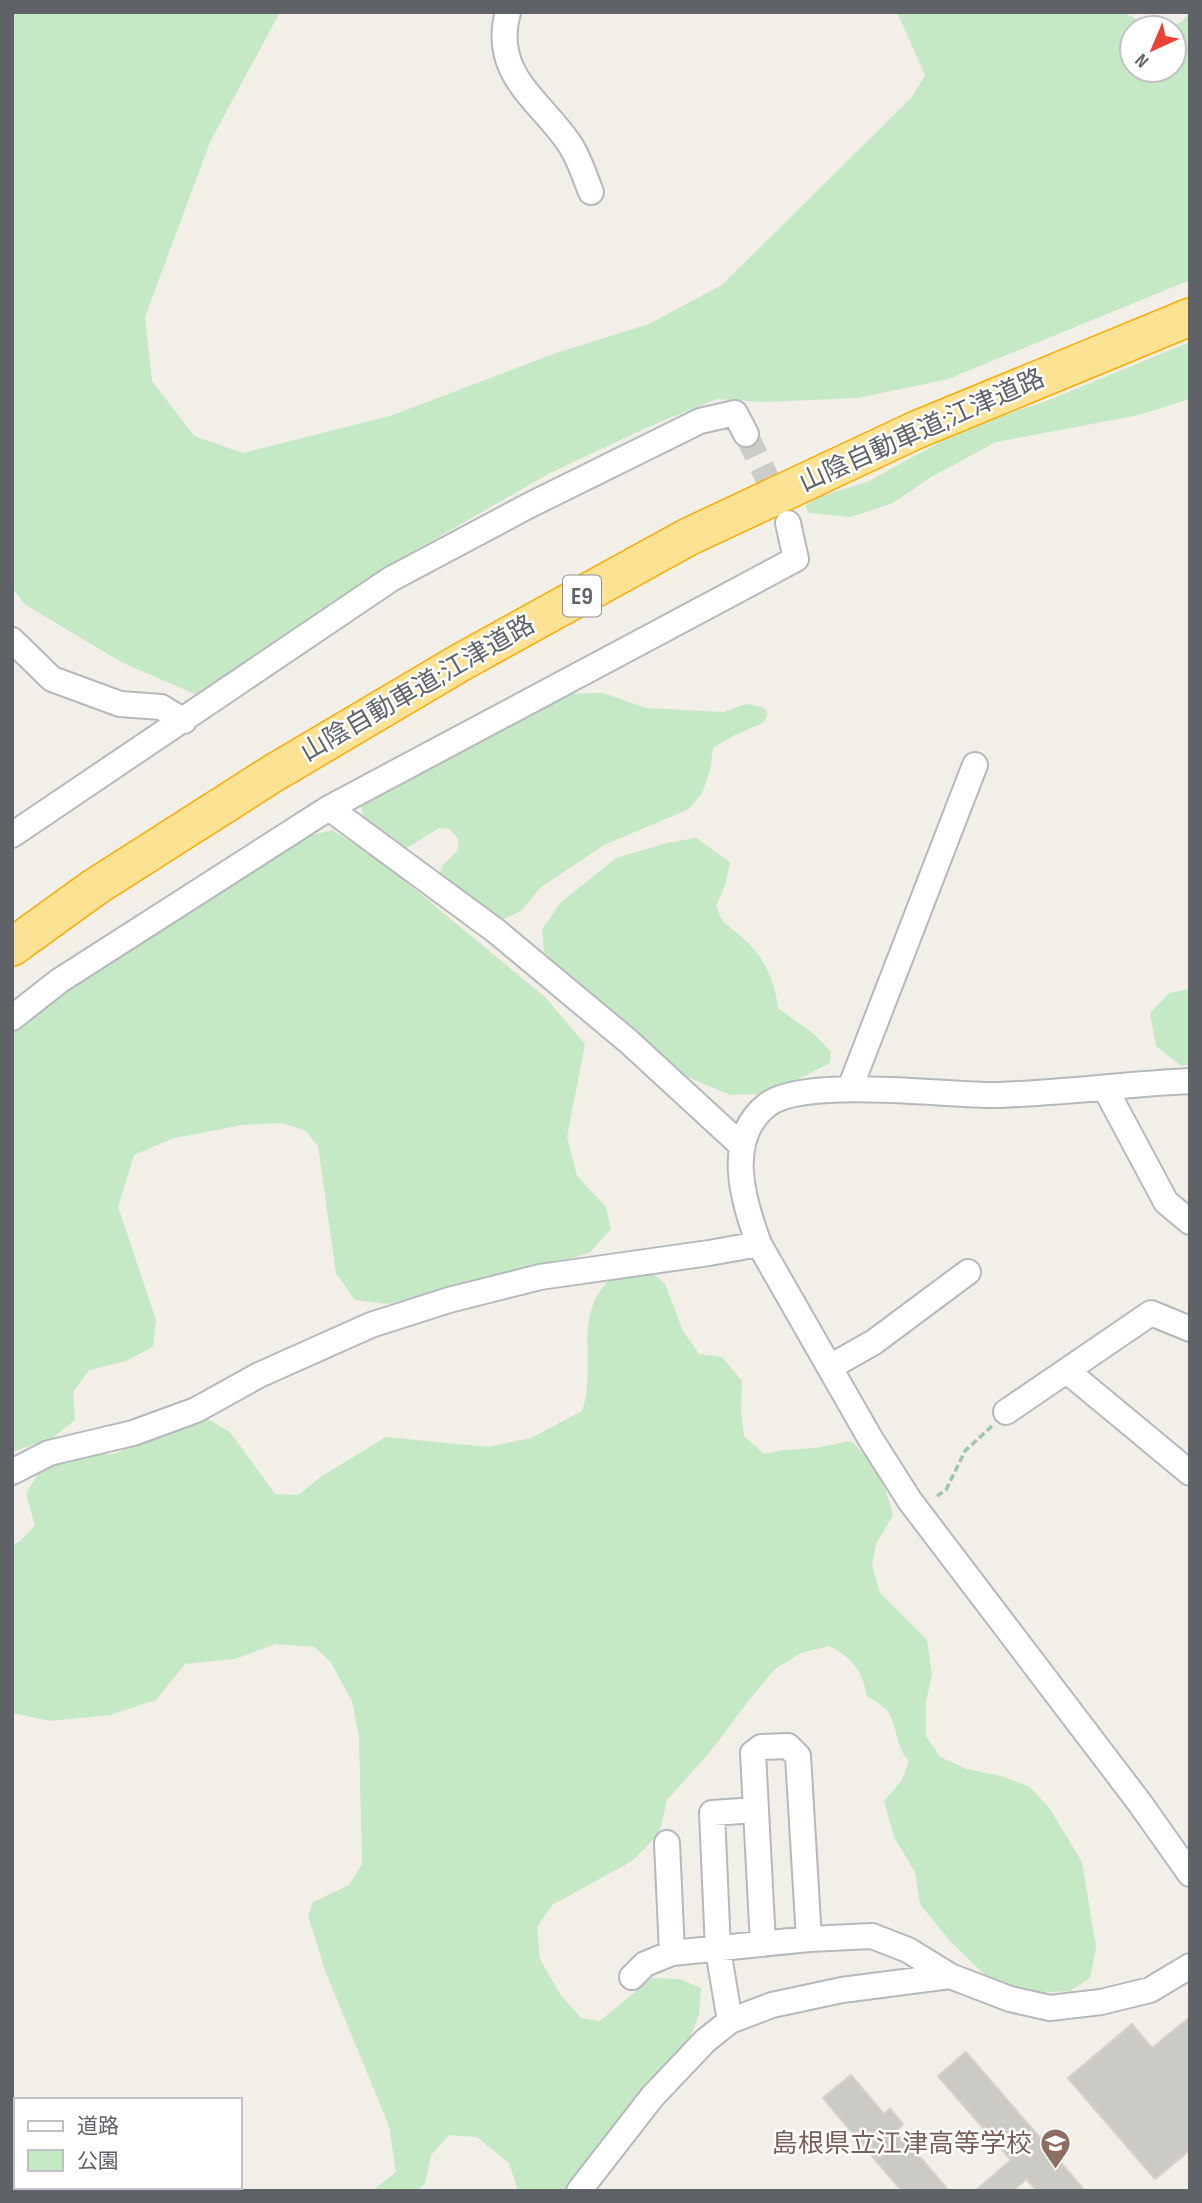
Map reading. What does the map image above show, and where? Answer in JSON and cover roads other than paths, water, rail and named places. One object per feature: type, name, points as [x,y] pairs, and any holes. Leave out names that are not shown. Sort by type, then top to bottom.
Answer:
[{"type":"highway","name":"山陰自動車道;江津道路","points":[[12,947],[95,887],[272,774],[463,661],[688,537],[916,429],[1190,317]]},
{"type":"street","points":[[508,12],[505,32],[510,68],[519,84],[569,144],[591,192]]},
{"type":"street","points":[[12,835],[391,579],[530,505],[700,421],[735,412],[746,433]]},
{"type":"street","points":[[12,1018],[59,981],[329,808],[796,559],[788,523]]},
{"type":"street","points":[[12,640],[52,679],[120,704],[161,707],[184,721]]},
{"type":"street","points":[[850,1088],[975,765]]},
{"type":"street","points":[[329,808],[496,931],[628,1041],[741,1145]]},
{"type":"street","points":[[1190,1081],[997,1095],[850,1088],[785,1096],[767,1105],[750,1124],[741,1145],[743,1192],[747,1213],[759,1244],[870,1438],[910,1501],[1139,1802],[1190,1874]]},
{"type":"street","points":[[1105,1088],[1166,1202],[1190,1222]]},
{"type":"street","points":[[12,1472],[48,1453],[133,1433],[196,1410],[259,1375],[371,1325],[449,1300],[540,1277],[759,1244]]},
{"type":"street","points":[[830,1367],[884,1335],[968,1272]]},
{"type":"street","points":[[1006,1412],[1150,1313],[1190,1329]]},
{"type":"street","points":[[1067,1371],[1190,1473]]},
{"type":"street","points":[[763,1944],[753,1753],[761,1747],[788,1746],[798,1756],[808,1940]]},
{"type":"street","points":[[730,2021],[718,1950],[712,1813],[756,1810]]},
{"type":"street","points":[[667,1843],[672,1953]]},
{"type":"street","points":[[632,1977],[645,1965],[672,1953],[872,1936],[908,1950],[950,1976],[1010,1999],[1050,2008],[1101,2002],[1150,1990],[1190,1966]]},
{"type":"street","points":[[579,2191],[652,2097],[705,2041],[730,2021],[791,2000],[842,1990],[950,1976]]},
{"type":"tunnel","points":[[746,434],[782,509]]},
{"type":"place","name":"島根県立江津高等学校","points":[[1055,2171]]}]
